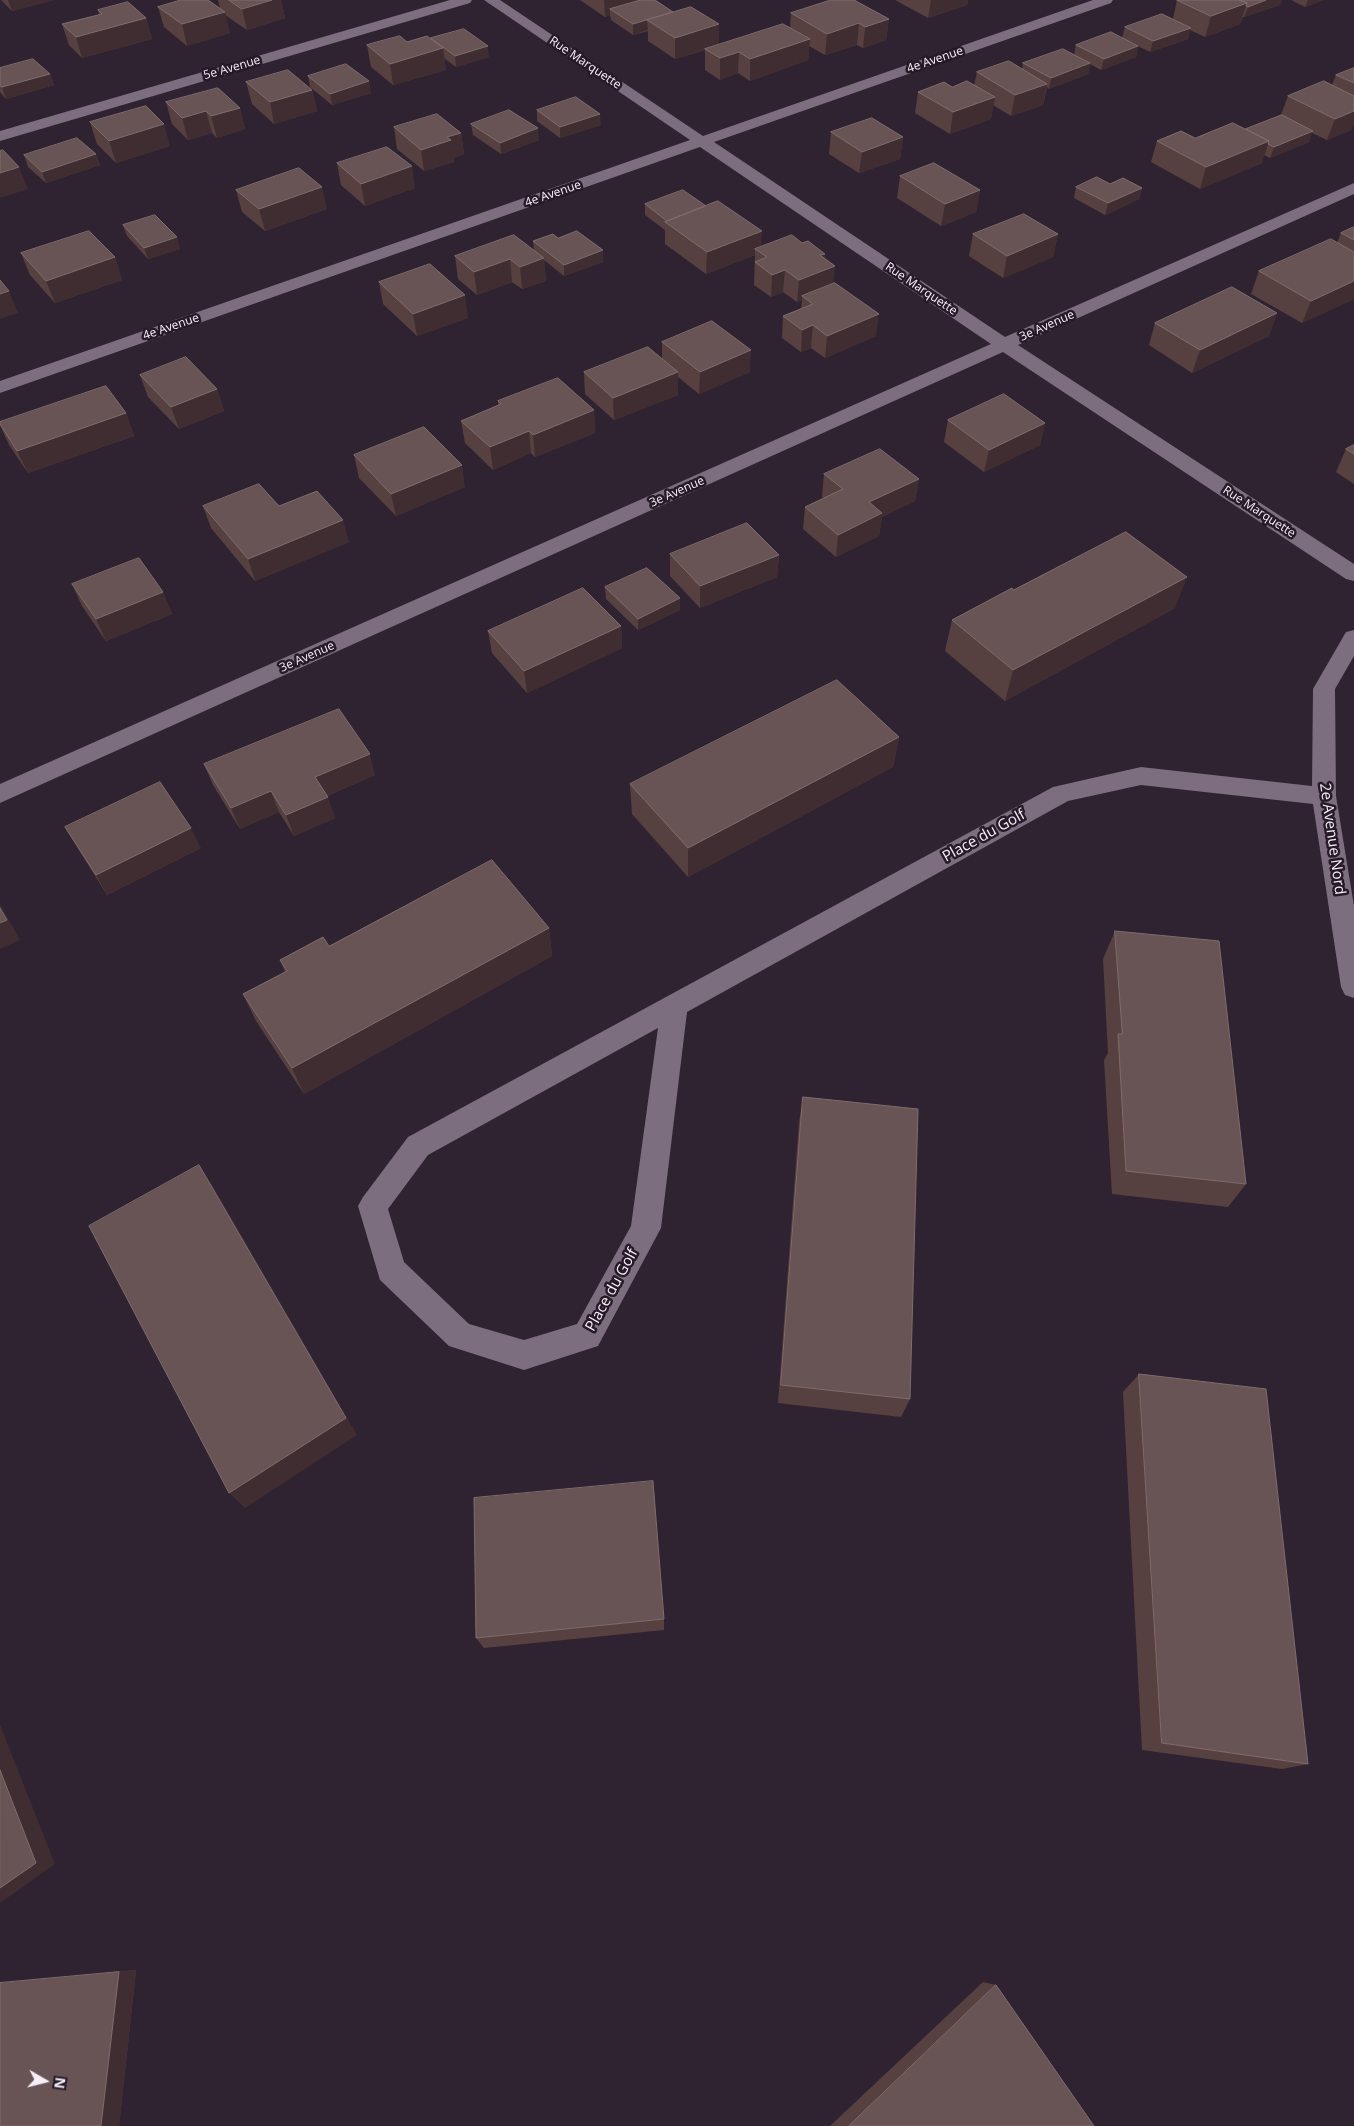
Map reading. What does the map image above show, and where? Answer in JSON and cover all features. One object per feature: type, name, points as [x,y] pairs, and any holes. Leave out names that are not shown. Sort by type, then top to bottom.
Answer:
[{"type":"street","name":"5e Avenue","points":[[0,136],[465,0]]},
{"type":"street","name":"Rue Marquette","points":[[491,0],[1004,346],[1354,574]]},
{"type":"street","name":"4e Avenue","points":[[0,387],[1106,0]]},
{"type":"street","name":"3e Avenue","points":[[0,794],[1354,188]]},
{"type":"street","name":"2e Avenue Nord","points":[[1354,638],[1324,689],[1324,796],[1354,987]]},
{"type":"street","name":"Place du Golf","points":[[674,1006],[646,1228],[587,1336],[524,1355],[460,1336],[391,1270],[373,1206],[418,1146],[1062,793],[1141,776],[1324,796]]},
{"type":"building","points":[[181,0],[208,0],[225,12],[182,24],[158,7]]},
{"type":"building","points":[[229,0],[272,0],[242,9]]},
{"type":"building","points":[[641,0],[655,0],[673,12],[633,24],[610,9]]},
{"type":"building","points":[[831,0],[854,0],[889,19],[865,27],[859,23],[827,34],[791,13]]},
{"type":"building","points":[[1177,0],[1239,0],[1247,3],[1211,16]]},
{"type":"building","points":[[1239,0],[1266,0],[1248,7],[1246,6],[1247,3]]},
{"type":"building","points":[[128,2],[146,18],[76,37],[62,24],[102,14],[98,10]]},
{"type":"building","points":[[691,7],[719,24],[675,38],[647,20]]},
{"type":"building","points":[[1162,14],[1191,28],[1153,41],[1125,27]]},
{"type":"building","points":[[783,24],[810,39],[750,59],[739,52],[720,58],[705,49]]},
{"type":"building","points":[[464,29],[488,46],[455,56],[431,38]]},
{"type":"building","points":[[1111,32],[1138,46],[1104,59],[1076,45]]},
{"type":"building","points":[[400,36],[407,42],[427,36],[443,48],[390,64],[367,45]]},
{"type":"building","points":[[1063,49],[1090,63],[1051,78],[1023,63]]},
{"type":"building","points":[[33,59],[50,74],[0,86],[0,68]]},
{"type":"building","points":[[1009,61],[1047,84],[1015,95],[977,72]]},
{"type":"building","points":[[346,64],[369,81],[330,94],[308,76]]},
{"type":"building","points":[[1354,68],[1354,83],[1336,75]]},
{"type":"building","points":[[288,70],[312,90],[270,102],[246,82]]},
{"type":"building","points":[[967,81],[995,97],[953,112],[918,92],[944,82],[952,87]]},
{"type":"building","points":[[1324,81],[1354,96],[1354,111],[1335,119],[1288,96]]},
{"type":"building","points":[[218,88],[240,108],[211,116],[206,111],[182,118],[166,102]]},
{"type":"building","points":[[576,97],[600,114],[560,127],[537,110]]},
{"type":"building","points":[[146,106],[164,124],[109,141],[90,122]]},
{"type":"building","points":[[509,110],[538,128],[500,143],[471,124]]},
{"type":"building","points":[[437,114],[461,133],[447,137],[451,140],[421,150],[394,127]]},
{"type":"building","points":[[1282,115],[1313,131],[1274,147],[1268,144],[1269,141],[1246,129]]},
{"type":"building","points":[[872,118],[903,137],[862,152],[831,132]]},
{"type":"building","points":[[1233,123],[1269,141],[1206,167],[1157,141],[1181,131],[1195,138]]},
{"type":"building","points":[[77,138],[96,154],[42,172],[24,155]]},
{"type":"building","points":[[387,147],[412,166],[361,184],[337,163]]},
{"type":"building","points":[[3,150],[19,167],[0,173],[0,151]]},
{"type":"building","points":[[934,163],[980,190],[945,204],[900,176]]},
{"type":"building","points":[[299,168],[322,187],[259,209],[236,190]]},
{"type":"building","points":[[1097,177],[1110,184],[1123,178],[1142,188],[1108,203],[1076,187]]},
{"type":"building","points":[[683,190],[706,206],[667,221],[645,204]]},
{"type":"building","points":[[718,201],[762,231],[707,252],[665,222]]},
{"type":"building","points":[[1024,214],[1058,234],[1007,256],[973,234]]},
{"type":"building","points":[[155,215],[177,237],[144,248],[123,225]]},
{"type":"building","points":[[1354,227],[1354,240],[1341,233]]},
{"type":"building","points":[[89,231],[115,257],[46,281],[21,253]]},
{"type":"building","points":[[577,231],[603,250],[564,265],[533,241],[553,234],[558,238]]},
{"type":"building","points":[[514,235],[544,258],[520,267],[510,259],[474,272],[455,256]]},
{"type":"building","points":[[792,235],[802,243],[808,241],[825,254],[820,255],[835,266],[799,280],[785,270],[772,275],[755,262],[767,257],[755,249]]},
{"type":"building","points":[[1331,239],[1354,252],[1354,281],[1311,301],[1259,271]]},
{"type":"building","points":[[430,264],[465,295],[413,314],[379,282]]},
{"type":"building","points":[[0,280],[9,291],[0,294]]},
{"type":"building","points":[[835,283],[879,314],[827,336],[813,325],[802,330],[783,316],[813,304],[802,296]]},
{"type":"building","points":[[1232,287],[1277,313],[1200,350],[1155,323]]},
{"type":"building","points":[[712,321],[751,350],[700,372],[662,342]]},
{"type":"building","points":[[648,347],[678,372],[613,398],[584,372]]},
{"type":"building","points":[[186,357],[217,389],[171,407],[140,375]]},
{"type":"building","points":[[558,378],[594,410],[533,435],[529,431],[490,447],[461,421],[501,404],[498,401]]},
{"type":"building","points":[[106,386],[126,413],[17,451],[0,424],[0,422]]},
{"type":"building","points":[[1004,394],[1045,423],[989,450],[948,420]]},
{"type":"building","points":[[424,427],[462,465],[391,494],[354,455]]},
{"type":"building","points":[[1354,445],[1354,454],[1346,449]]},
{"type":"building","points":[[880,449],[919,479],[869,502],[882,513],[838,535],[805,507],[843,489],[824,474]]},
{"type":"building","points":[[259,484],[279,506],[317,491],[343,520],[248,559],[203,506]]},
{"type":"building","points":[[747,523],[779,555],[700,586],[670,554]]},
{"type":"building","points":[[1126,532],[1187,577],[1013,670],[952,620],[1012,588],[1013,590]]},
{"type":"building","points":[[139,558],[163,592],[96,619],[72,584]]},
{"type":"building","points":[[647,568],[680,598],[638,619],[605,587]]},
{"type":"building","points":[[583,588],[621,626],[524,671],[488,631]]},
{"type":"building","points":[[837,680],[899,737],[688,848],[630,784]]},
{"type":"building","points":[[339,709],[370,754],[315,777],[328,797],[286,815],[271,791],[231,808],[204,764]]},
{"type":"building","points":[[160,782],[191,828],[96,875],[65,827]]},
{"type":"building","points":[[492,860],[549,928],[292,1068],[243,994],[287,971],[280,960],[323,937],[329,946]]},
{"type":"building","points":[[0,908],[7,920],[0,923]]},
{"type":"building","points":[[1115,931],[1219,941],[1246,1184],[1126,1171],[1118,1034],[1122,1034]]},
{"type":"building","points":[[803,1097],[918,1109],[910,1399],[781,1385]]},
{"type":"building","points":[[199,1165],[346,1418],[229,1493],[89,1226]]},
{"type":"building","points":[[1139,1374],[1266,1389],[1308,1764],[1162,1743]]},
{"type":"building","points":[[653,1481],[664,1619],[476,1638],[474,1498]]},
{"type":"building","points":[[0,1770],[36,1863],[0,1888]]},
{"type":"building","points":[[119,1972],[101,2126],[0,2126],[0,1983]]},
{"type":"building","points":[[996,1985],[1094,2126],[849,2126]]}]
